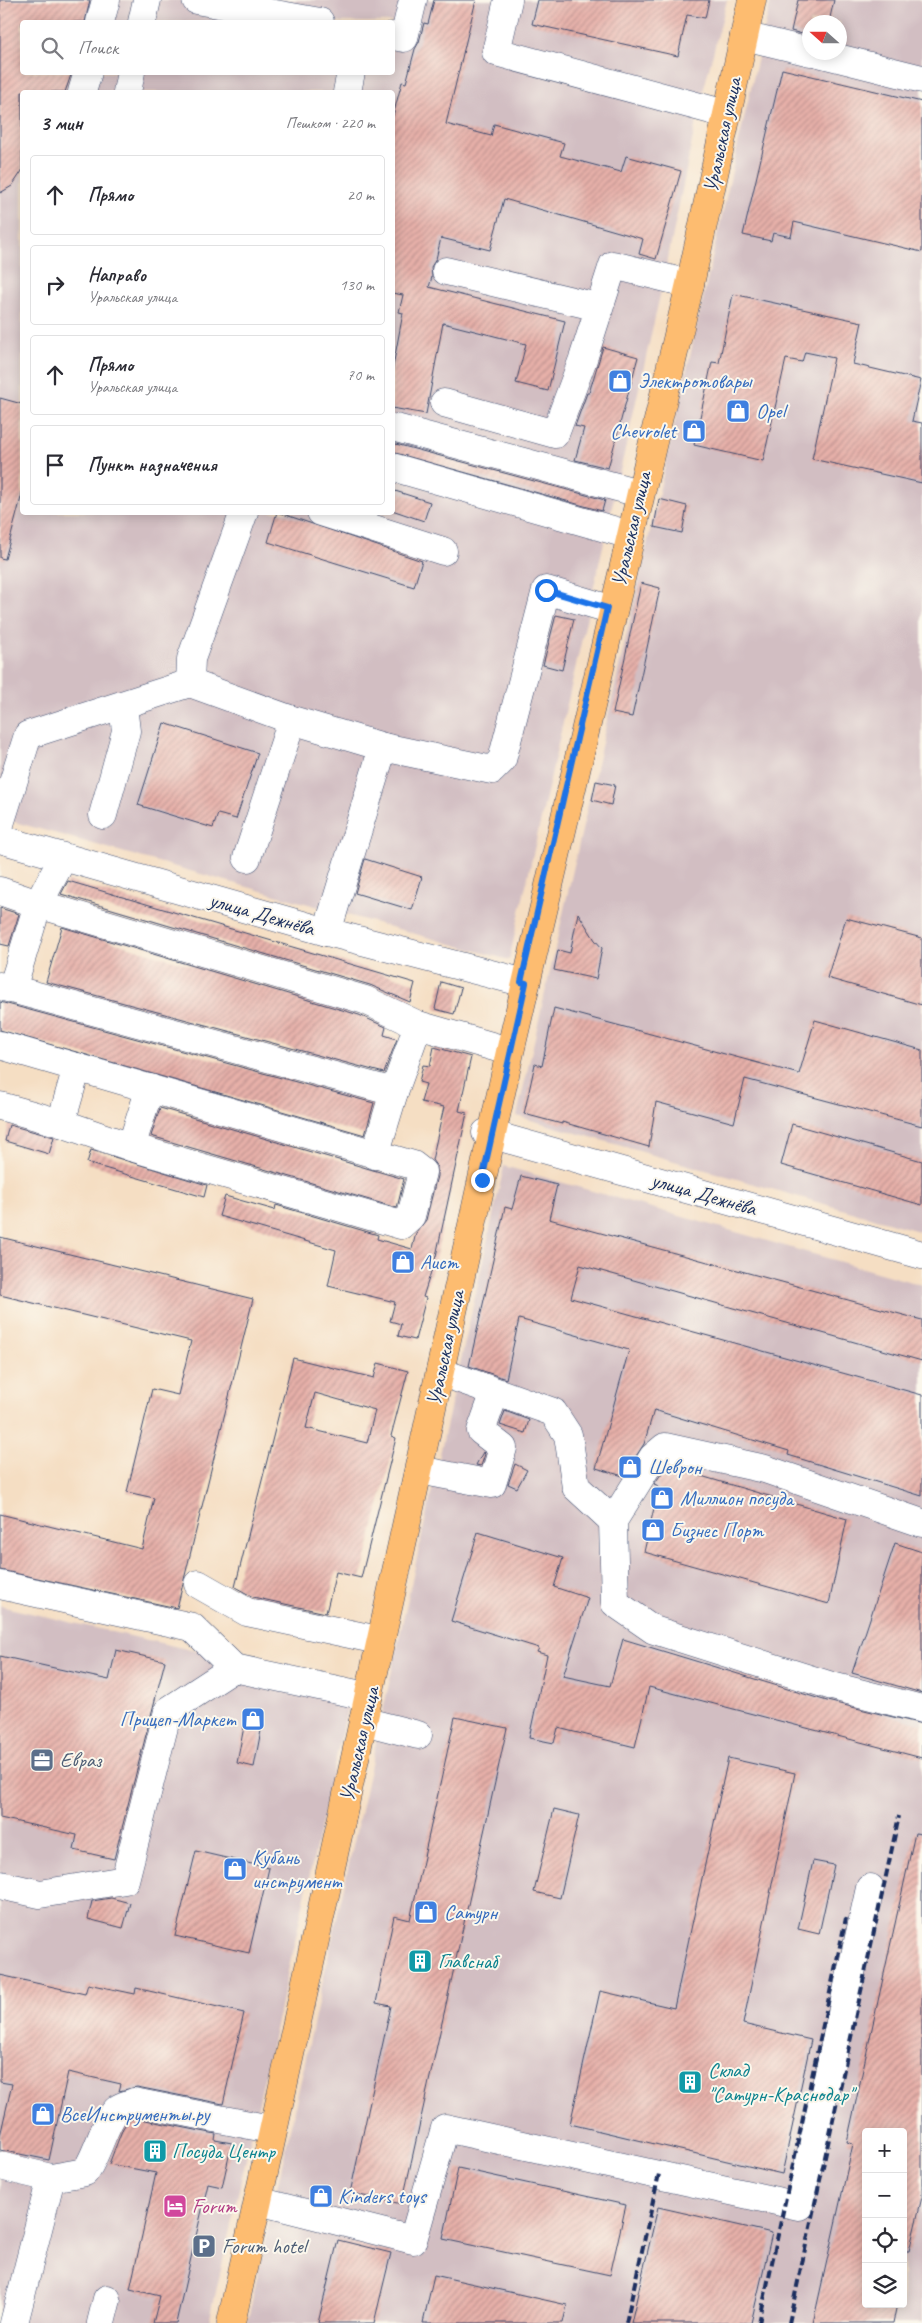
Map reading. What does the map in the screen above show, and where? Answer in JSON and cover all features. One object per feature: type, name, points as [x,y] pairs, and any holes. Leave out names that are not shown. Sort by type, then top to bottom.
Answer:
[{"type":"main road","name":"Уральская улица","points":[[741,35],[745,0]]},
{"type":"main road","name":"Уральская улица","points":[[366,1705],[378,1640],[489,1134],[741,35],[752,0]]},
{"type":"main road","name":"Уральская улица","points":[[229,2323],[419,1470],[505,1050],[524,982]]},
{"type":"street","points":[[101,20],[106,0]]},
{"type":"street","points":[[142,20],[147,0]]},
{"type":"street","points":[[196,0],[309,20]]},
{"type":"street","points":[[395,36],[404,38],[413,0]]},
{"type":"street","points":[[508,0],[496,52],[723,114]]},
{"type":"street","points":[[741,35],[802,50]]},
{"type":"street","points":[[846,60],[922,79]]},
{"type":"street","points":[[83,90],[87,75]]},
{"type":"street","points":[[127,90],[130,75]]},
{"type":"street","points":[[347,90],[350,75]]},
{"type":"street","points":[[444,403],[555,434],[583,359],[598,307],[613,265],[685,284]]},
{"type":"street","points":[[446,271],[598,307]]},
{"type":"street","points":[[396,428],[637,493]]},
{"type":"street","points":[[395,468],[627,535]]},
{"type":"street","points":[[190,683],[191,659],[243,515]]},
{"type":"street","points":[[330,515],[443,551]]},
{"type":"street","points":[[0,824],[28,736],[190,683],[292,720],[383,747],[492,770],[502,760],[546,590],[610,609]]},
{"type":"street","points":[[103,815],[126,731],[123,706]]},
{"type":"street","points":[[247,858],[292,720]]},
{"type":"street","points":[[327,932],[383,747]]},
{"type":"street","name":"улица Дежнёва","points":[[0,839],[327,932],[524,982]]},
{"type":"street","points":[[63,858],[38,904],[6,988],[394,1092]]},
{"type":"street","points":[[0,891],[38,904],[365,1000],[418,1025],[505,1050]]},
{"type":"street","points":[[375,1155],[394,1092],[418,1025]]},
{"type":"street","points":[[0,1045],[375,1155],[413,1164],[422,1172],[411,1216],[401,1225],[131,1147],[62,1123],[0,1106]]},
{"type":"street","points":[[62,1123],[77,1067]]},
{"type":"street","points":[[131,1147],[150,1088]]},
{"type":"street","name":"улица Дежнёва","points":[[489,1134],[922,1255]]},
{"type":"street","points":[[440,1372],[553,1412],[568,1435],[576,1487],[613,1521]]},
{"type":"street","points":[[419,1470],[492,1484],[502,1448],[481,1431],[495,1392]]},
{"type":"street","points":[[922,1523],[765,1469],[665,1448],[653,1457],[613,1521],[615,1603],[654,1630],[832,1686],[922,1709]]},
{"type":"street","points":[[198,1584],[247,1612],[378,1640]]},
{"type":"street","points":[[0,1585],[192,1627],[234,1668],[366,1705],[418,1735]]},
{"type":"street","points":[[0,1884],[40,1894],[125,1880],[168,1711],[234,1668]]},
{"type":"street","points":[[256,2201],[413,2240],[445,2128],[799,2206],[870,1888]]},
{"type":"street","points":[[0,2166],[51,2178],[85,2172],[94,2161],[110,2119],[119,2108],[134,2102],[272,2130]]},
{"type":"street","points":[[14,2323],[51,2178]]},
{"type":"shaded area","points":[[0,0],[727,0],[699,107],[664,278],[509,960],[0,818]]},
{"type":"shaded area","points":[[771,0],[922,0],[922,1232],[517,1116]]},
{"type":"shaded area","points":[[504,1166],[922,1285],[922,2323],[247,2323]]},
{"type":"shaded area","points":[[0,1606],[352,1687],[209,2323],[0,2323]]},
{"type":"building","points":[[0,0],[90,0],[85,20],[20,20],[20,75],[71,75],[66,90],[20,90],[20,174],[12,186],[0,193]]},
{"type":"building","points":[[434,0],[476,0],[446,124],[491,136],[494,124],[564,143],[560,156],[621,172],[626,156],[681,171],[656,259],[639,254],[643,239],[504,199],[490,250],[441,238],[436,259],[431,267],[432,277],[429,287],[565,321],[548,391],[516,383],[526,344],[443,323],[426,414],[395,409],[395,356],[403,313],[399,312],[403,295],[395,294],[395,108],[402,82],[406,83],[424,23],[428,24]]},
{"type":"building","points":[[538,0],[709,0],[705,18],[687,15],[678,56],[532,24]]},
{"type":"building","points":[[798,0],[834,0],[831,15],[802,15],[802,34],[791,31]]},
{"type":"building","points":[[782,69],[922,102],[922,252],[794,222],[791,237],[773,233],[771,241],[743,235]]},
{"type":"building","points":[[733,294],[862,322],[853,364],[921,380],[912,421],[922,423],[922,483],[812,459],[834,358],[805,352],[802,362],[786,359],[763,461],[694,445],[712,362],[719,363]]},
{"type":"building","points":[[603,347],[638,357],[608,468],[575,460],[584,428],[575,426],[587,393],[589,393]]},
{"type":"building","points":[[0,398],[20,403],[20,502],[5,559],[0,558]]},
{"type":"building","points":[[395,444],[605,500],[602,511],[395,453]]},
{"type":"building","points":[[395,491],[430,502],[424,521],[395,511]]},
{"type":"building","points":[[659,499],[687,506],[682,533],[654,527]]},
{"type":"building","points":[[276,515],[286,515],[422,561],[414,587],[268,542]]},
{"type":"building","points":[[641,583],[660,588],[632,717],[613,713]]},
{"type":"building","points":[[556,615],[574,619],[562,670],[543,665]]},
{"type":"building","points":[[164,723],[258,753],[236,819],[218,814],[213,828],[138,805]]},
{"type":"building","points":[[596,781],[615,785],[611,805],[592,800]]},
{"type":"building","points":[[365,859],[422,877],[412,910],[355,893]]},
{"type":"building","points":[[68,881],[415,983],[410,1002],[370,985],[61,894]]},
{"type":"building","points":[[0,908],[19,914],[9,946],[0,944]]},
{"type":"building","points":[[578,913],[602,948],[596,979],[554,970],[558,950],[570,953]]},
{"type":"building","points":[[846,918],[922,938],[922,1005],[827,978]]},
{"type":"building","points":[[62,927],[359,1015],[386,1027],[384,1035],[397,1039],[384,1073],[46,982]]},
{"type":"building","points":[[441,982],[461,988],[454,1014],[435,1009]]},
{"type":"building","points":[[0,1002],[374,1103],[365,1135],[0,1030]]},
{"type":"building","points":[[554,1008],[799,1074],[815,1020],[922,1050],[922,1126],[745,1079],[734,1123],[656,1102],[649,1147],[562,1122],[562,1124],[524,1114],[535,1064],[542,1066]]},
{"type":"building","points":[[434,1047],[471,1057],[459,1111],[467,1113],[436,1256],[423,1297],[426,1298],[415,1340],[398,1336],[401,1324],[390,1321],[395,1302],[328,1286],[336,1250],[219,1216],[225,1196],[275,1210],[276,1205],[378,1235],[377,1239],[412,1249],[416,1233],[426,1220],[437,1176],[437,1167],[432,1160],[444,1107],[421,1102],[426,1084],[419,1082],[423,1065],[430,1066]]},
{"type":"building","points":[[160,1108],[404,1179],[397,1208],[151,1136]]},
{"type":"building","points":[[792,1124],[922,1161],[922,1205],[781,1165]]},
{"type":"building","points":[[9,1125],[54,1137],[49,1154],[5,1141]]},
{"type":"building","points":[[91,1150],[207,1185],[204,1197],[87,1163]]},
{"type":"building","points":[[521,1176],[557,1185],[549,1219],[922,1320],[922,1361],[580,1265],[571,1298],[922,1395],[922,1496],[788,1455],[789,1451],[654,1410],[644,1444],[623,1476],[596,1468],[629,1350],[519,1319],[506,1379],[469,1366],[505,1207],[512,1209]]},
{"type":"building","points":[[0,1237],[253,1299],[177,1608],[0,1570],[0,1514],[142,1549],[154,1498],[127,1492],[152,1389],[178,1395],[191,1341],[0,1295]]},
{"type":"building","points":[[293,1358],[374,1378],[378,1363],[408,1371],[391,1436],[396,1438],[361,1578],[336,1572],[326,1613],[253,1597],[235,1587]],"holes":[[[315,1393],[375,1410],[367,1443],[306,1428]]]},
{"type":"building","points":[[505,1411],[529,1420],[525,1433],[500,1425]]},
{"type":"building","points":[[483,1452],[485,1454],[481,1466],[476,1465]]},
{"type":"building","points":[[515,1464],[527,1470],[517,1488],[508,1484]]},
{"type":"building","points":[[667,1466],[847,1519],[829,1604],[644,1552],[659,1486],[654,1484]]},
{"type":"building","points":[[478,1532],[563,1558],[554,1587],[588,1598],[563,1676],[610,1686],[623,1639],[827,1701],[922,1724],[922,1758],[649,1687],[635,1747],[558,1728],[554,1743],[529,1738],[547,1655],[537,1652],[539,1648],[451,1621]]},
{"type":"building","points":[[895,1543],[922,1552],[922,1693],[852,1673]]},
{"type":"building","points":[[116,1650],[165,1661],[114,1859],[74,1850],[77,1835],[0,1818],[0,1656],[109,1680]]},
{"type":"building","points":[[247,1711],[264,1715],[254,1767],[237,1763]]},
{"type":"building","name":"Главснаб","points":[[455,1717],[507,1728],[402,2204],[350,2193],[391,2006],[376,2003],[394,1916],[410,1920]]},
{"type":"building","name":"Склад \"Сатурн-Краснодар\"","points":[[728,1758],[795,1773],[743,2024],[811,2040],[782,2174],[570,2124],[600,1991],[674,2008]]},
{"type":"building","points":[[554,1809],[579,1815],[560,1898],[534,1892]]},
{"type":"building","points":[[915,1833],[922,1834],[922,2197],[909,2251],[907,2251],[907,2128],[862,2128],[862,2308],[896,2308],[893,2323],[813,2323],[853,2144],[847,2142]]},
{"type":"building","points":[[196,1851],[269,1868],[249,1953],[175,1936]]},
{"type":"building","points":[[813,1861],[834,1865],[819,1934],[798,1929]]},
{"type":"building","points":[[111,1898],[130,1903],[123,1928],[88,1919],[92,1901]]},
{"type":"building","points":[[0,1975],[85,1994],[88,1984],[135,1994],[136,1988],[244,2013],[223,2104],[137,2087],[119,2091],[121,2084],[68,2072],[49,2160],[0,2150],[0,2136],[12,2084],[0,2082]]},
{"type":"building","points":[[135,2118],[216,2134],[215,2140],[232,2143],[222,2187],[208,2184],[176,2323],[153,2323],[160,2296],[130,2289],[156,2173],[109,2164],[123,2128],[129,2120]]},
{"type":"building","points":[[458,2168],[626,2205],[610,2275],[443,2239]]},
{"type":"building","points":[[658,2207],[772,2233],[751,2323],[631,2323]]},
{"type":"building","points":[[338,2240],[391,2253],[374,2323],[318,2323]]},
{"type":"building","points":[[434,2275],[567,2305],[563,2323],[423,2323]]},
{"type":"railway","points":[[789,2323],[899,1816]]},
{"type":"railway","points":[[759,2323],[846,1918]]},
{"type":"railway","points":[[626,2323],[659,2174]]},
{"type":"place","name":"Электротовары","points":[[620,381]]},
{"type":"place","name":"Opel","points":[[738,411]]},
{"type":"place","name":"Chevrolet","points":[[694,431]]},
{"type":"place","name":"Аист","points":[[403,1262]]},
{"type":"place","name":"Шеврон","points":[[630,1467]]},
{"type":"place","name":"Миллион посуда","points":[[662,1498]]},
{"type":"place","name":"Бизнес Порт","points":[[653,1530]]},
{"type":"place","name":"Прицеп-Маркет","points":[[253,1719]]},
{"type":"place","name":"Евраз","points":[[42,1760]]},
{"type":"place","name":"Кубань инструмент","points":[[235,1869]]},
{"type":"place","name":"Сатурн","points":[[426,1912]]},
{"type":"place","name":"Главснаб","points":[[420,1961]]},
{"type":"place","name":"Склад \"Сатурн-Краснодар\"","points":[[690,2082]]},
{"type":"place","name":"ВсеИнструменты.ру","points":[[43,2114]]},
{"type":"place","name":"Посуда Центр","points":[[155,2151]]},
{"type":"place","name":"Kinders toys","points":[[321,2196]]},
{"type":"place","name":"Forum","points":[[175,2206]]},
{"type":"place","name":"Forum hotel","points":[[204,2246]]},
{"type":"route","points":[[482,1180],[526,983],[521,982],[607,608],[546,590]]}]
